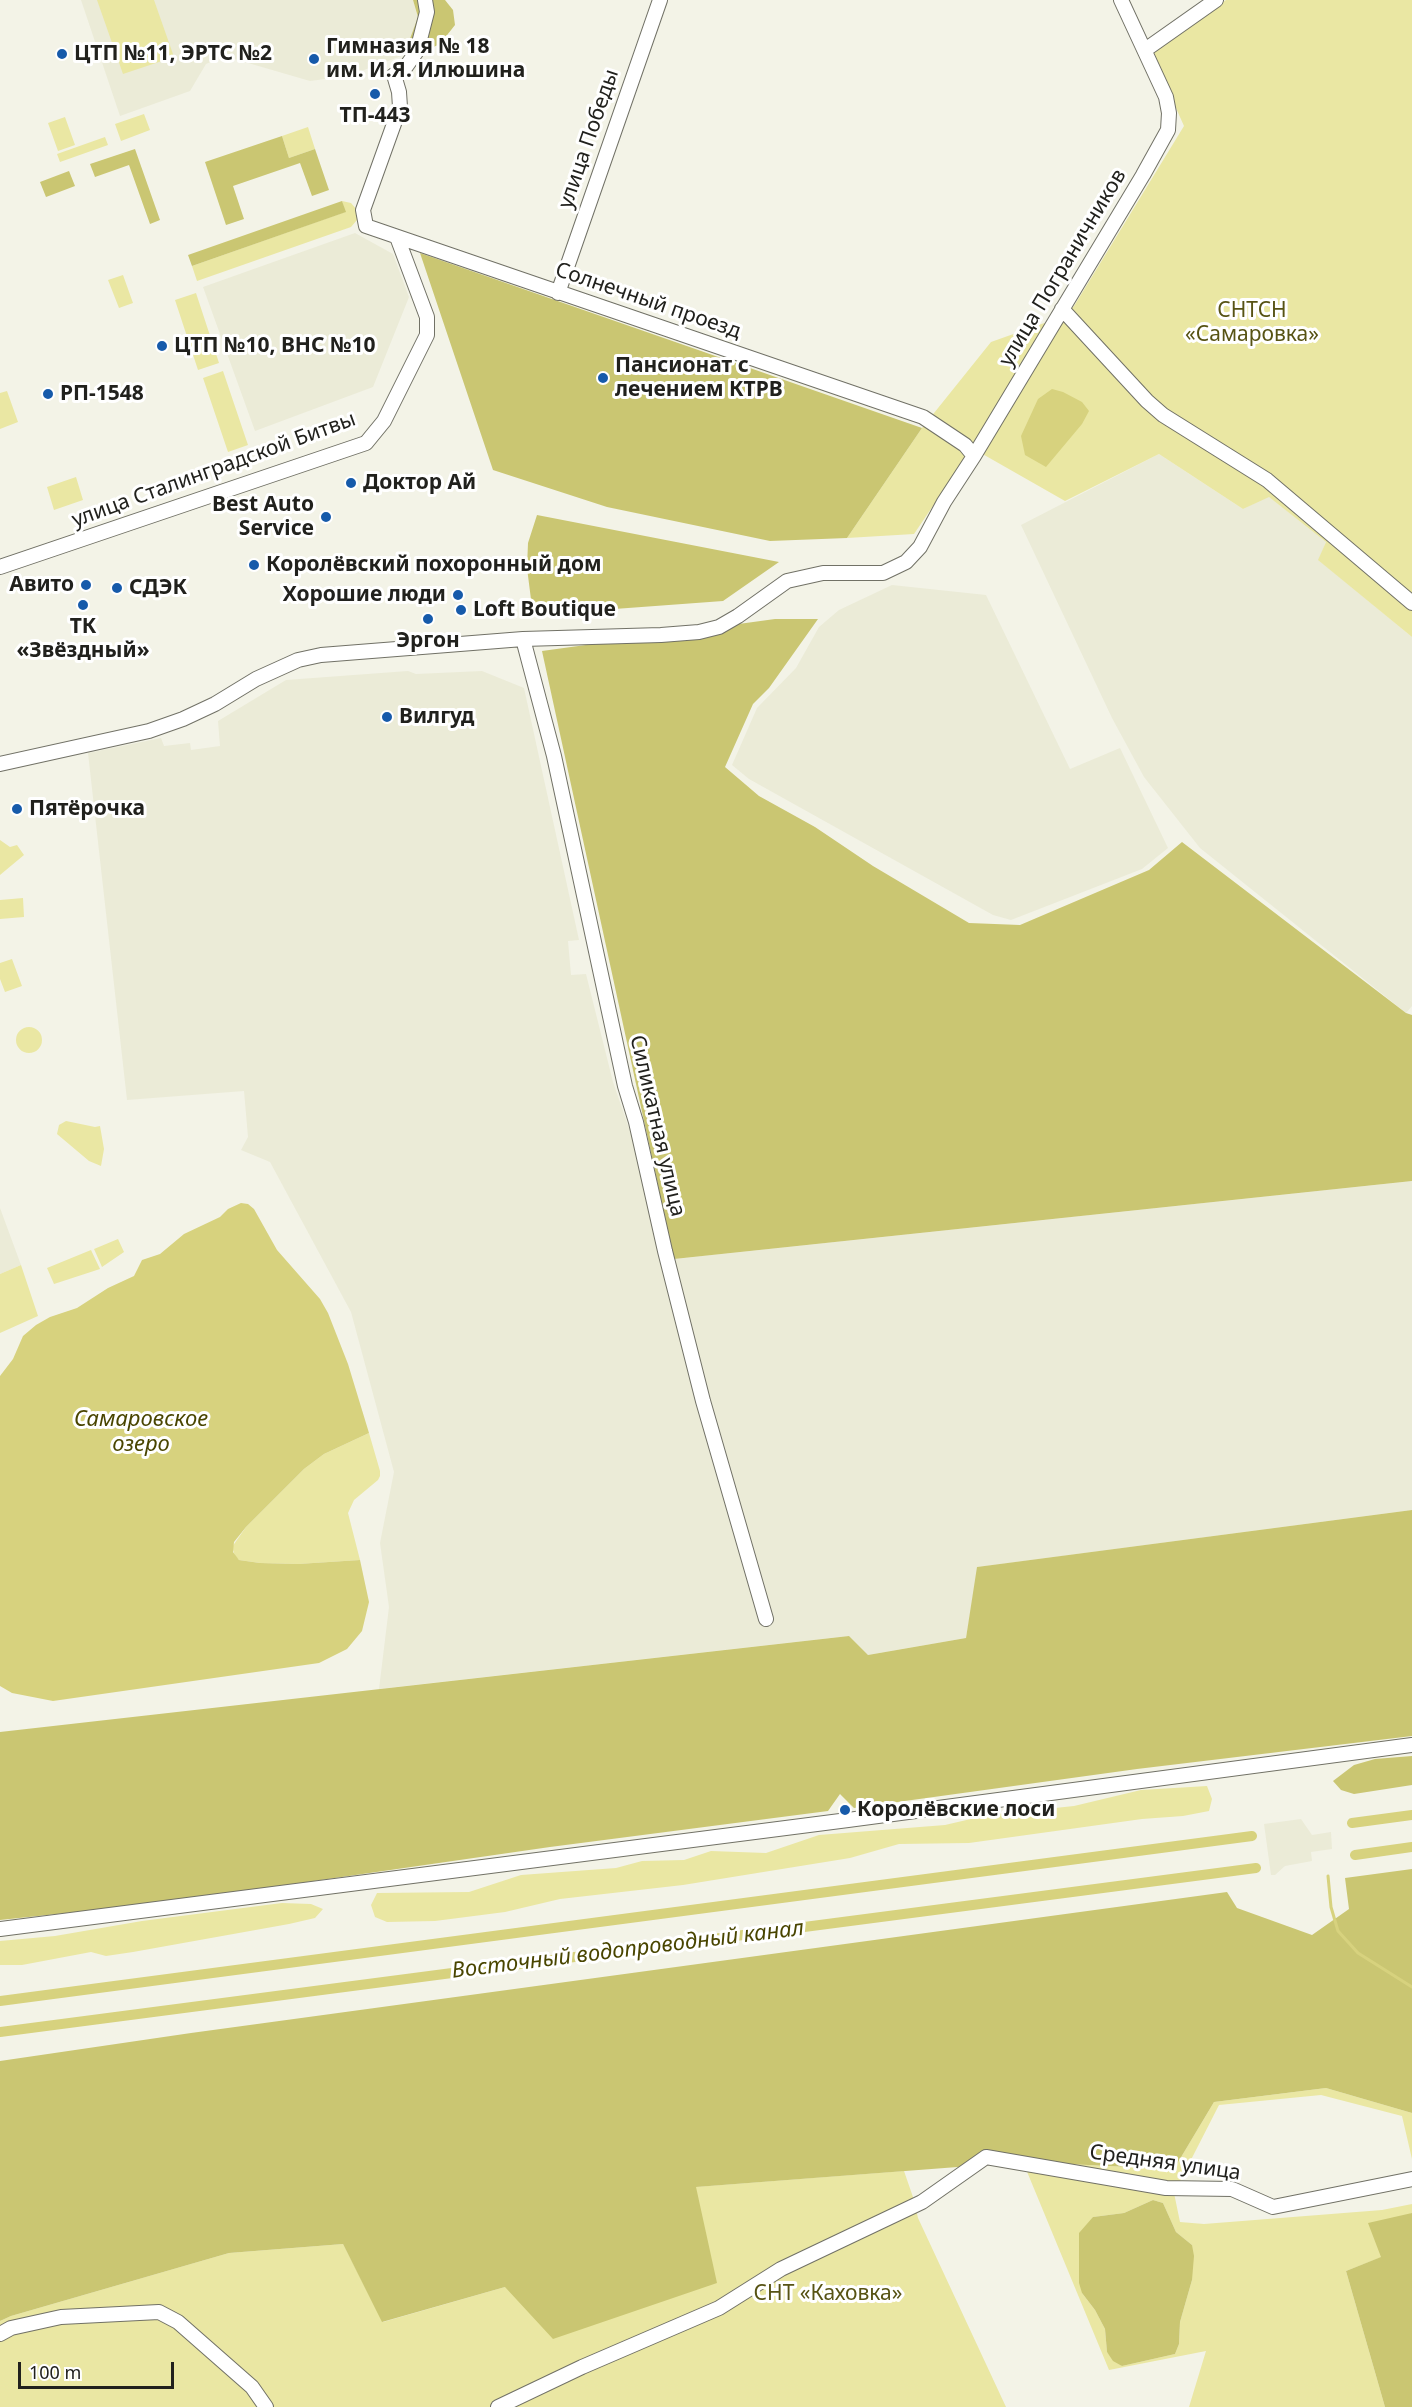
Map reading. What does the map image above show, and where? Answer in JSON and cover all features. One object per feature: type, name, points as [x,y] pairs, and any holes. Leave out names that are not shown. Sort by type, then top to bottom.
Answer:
[{"type":"street","name":"Солнечный проезд","points":[[424,0],[427,12],[417,51],[405,68],[394,75],[400,107],[363,210],[366,226],[923,417],[965,446],[974,456]]},
{"type":"street","name":"улица Победы","points":[[558,293],[660,0]]},
{"type":"street","name":"улица Пограничников","points":[[523,639],[699,632],[728,622],[787,581],[823,573],[883,573],[906,562],[920,547],[944,502],[974,456],[1168,130],[1169,113],[1166,97],[1121,0]]},
{"type":"street","points":[[1145,50],[1216,0]]},
{"type":"street","name":"улица Сталинградской Битвы","points":[[0,567],[366,442],[384,421],[427,335],[427,317],[397,237]]},
{"type":"street","points":[[1062,309],[1147,401],[1163,415],[1266,480],[1412,603]]},
{"type":"street","points":[[0,764],[149,730],[183,719],[215,704],[256,679],[298,660],[321,656],[523,639]]},
{"type":"street","name":"Силикатная улица","points":[[523,639],[554,756],[624,1086],[636,1122],[704,1407],[766,1619]]},
{"type":"street","points":[[0,1929],[848,1820],[1412,1744]]},
{"type":"street","name":"Средняя улица","points":[[498,2407],[582,2367],[719,2308],[781,2269],[922,2202],[986,2157],[1166,2188],[1232,2189],[1273,2207],[1412,2179]]},
{"type":"street","points":[[0,2334],[11,2328],[61,2318],[159,2312],[178,2322],[252,2387],[264,2401],[266,2407]]},
{"type":"shaded area","name":"Гимназия № 18 им. И.Я. Илюшина","points":[[81,0],[413,0],[418,17],[404,55],[348,76],[310,81],[224,56],[206,64],[190,91],[120,116]]},
{"type":"shaded area","points":[[413,0],[445,0],[453,10],[455,25],[440,44],[425,51],[408,44],[418,17]]},
{"type":"shaded area","points":[[282,136],[289,158],[315,149],[329,190],[312,196],[300,163],[233,186],[244,219],[226,225],[205,162]]},
{"type":"shaded area","points":[[135,149],[160,220],[150,224],[129,165],[95,177],[90,164]]},
{"type":"shaded area","points":[[69,171],[75,186],[46,197],[40,182]]},
{"type":"shaded area","points":[[342,201],[346,212],[192,266],[188,255]]},
{"type":"shaded area","points":[[355,233],[393,254],[409,297],[373,387],[255,431],[203,287]]},
{"type":"shaded area","points":[[420,253],[922,428],[847,538],[770,541],[607,507],[493,470]]},
{"type":"shaded area","points":[[1159,454],[1243,509],[1268,496],[1326,542],[1319,560],[1412,637],[1412,1006],[1406,1013],[1200,848],[1144,777],[1112,718],[1021,525]]},
{"type":"shaded area","points":[[537,515],[779,562],[723,601],[533,615],[527,568],[528,543]]},
{"type":"shaded area","points":[[892,585],[986,595],[1070,769],[1120,748],[1168,848],[1142,869],[1011,920],[993,915],[749,779],[732,765],[757,708],[796,668],[819,627],[839,610]]},
{"type":"shaded area","points":[[775,619],[818,619],[769,688],[753,704],[725,767],[759,796],[815,827],[873,866],[969,923],[1020,925],[1149,870],[1182,842],[1406,1013],[1412,1015],[1412,1181],[674,1259],[542,651]]},
{"type":"shaded area","points":[[408,671],[416,674],[482,671],[524,688],[579,940],[568,941],[571,975],[586,974],[613,1082],[674,1259],[1412,1181],[1412,1510],[978,1567],[966,1638],[868,1655],[849,1636],[379,1689],[389,1607],[380,1543],[394,1472],[351,1312],[270,1162],[241,1150],[248,1137],[244,1091],[127,1100],[88,753],[161,738],[164,746],[190,743],[191,750],[220,746],[218,721],[286,680]]},
{"type":"shaded area","points":[[0,1208],[21,1265],[0,1274]]},
{"type":"shaded area","points":[[1412,1510],[1412,1736],[1137,1769],[854,1808],[840,1794],[828,1811],[550,1847],[161,1903],[0,1920],[0,1732],[849,1636],[868,1655],[966,1638],[977,1567]]},
{"type":"shaded area","points":[[1412,1756],[1412,1785],[1354,1794],[1341,1790],[1333,1781],[1354,1765],[1375,1759]]},
{"type":"shaded area","points":[[1301,1819],[1312,1835],[1331,1832],[1332,1849],[1311,1852],[1312,1861],[1285,1866],[1275,1875],[1271,1875],[1264,1824]]},
{"type":"shaded area","points":[[1412,1869],[1412,2113],[1326,2088],[1214,2102],[1174,2169],[1023,2162],[696,2187],[717,2283],[553,2339],[505,2287],[382,2322],[343,2244],[229,2253],[0,2321],[0,2061],[1227,1892],[1237,1908],[1312,1935],[1349,1909],[1345,1878]]},
{"type":"shaded area","points":[[1153,2200],[1163,2203],[1176,2232],[1192,2245],[1194,2256],[1192,2280],[1180,2322],[1179,2344],[1175,2354],[1122,2366],[1113,2361],[1107,2352],[1105,2329],[1095,2310],[1082,2293],[1079,2283],[1079,2233],[1093,2217],[1124,2213]]},
{"type":"shaded area","points":[[1412,2213],[1412,2407],[1385,2407],[1346,2271],[1381,2257],[1368,2223]]},
{"type":"green space","points":[[97,0],[154,0],[174,57],[123,74]]},
{"type":"green space","name":"СНТСН «Самаровка»","points":[[1226,0],[1412,0],[1412,637],[1318,560],[1326,542],[1269,497],[1243,509],[1159,454],[1065,501],[972,448],[914,534],[847,538],[922,428],[991,342],[1064,316],[1074,306],[1184,126],[1151,52]]},
{"type":"green space","points":[[144,114],[150,130],[121,141],[115,124]]},
{"type":"green space","points":[[65,117],[75,145],[58,151],[48,123]]},
{"type":"green space","points":[[308,127],[315,149],[289,158],[282,136]]},
{"type":"green space","points":[[105,137],[108,145],[60,162],[57,154]]},
{"type":"green space","points":[[342,201],[351,203],[357,210],[357,220],[351,227],[197,281],[192,266],[345,212]]},
{"type":"green space","points":[[123,275],[133,303],[119,308],[108,280]]},
{"type":"green space","points":[[196,293],[219,363],[198,370],[175,300]]},
{"type":"green space","points":[[223,371],[248,445],[228,452],[203,378]]},
{"type":"green space","points":[[7,391],[18,422],[0,429],[0,393]]},
{"type":"green space","points":[[76,477],[83,500],[54,510],[47,487]]},
{"type":"green space","points":[[0,840],[10,847],[17,845],[24,855],[0,875]]},
{"type":"green space","points":[[23,898],[24,917],[0,919],[0,900]]},
{"type":"green space","points":[[12,959],[22,986],[5,992],[0,979],[0,963]]},
{"type":"green space","points":[[29,1027],[38,1031],[42,1040],[38,1049],[29,1053],[20,1049],[16,1040],[20,1031]]},
{"type":"green space","points":[[66,1121],[100,1126],[104,1149],[101,1166],[89,1161],[57,1134],[59,1125]]},
{"type":"green space","points":[[118,1239],[124,1252],[102,1267],[94,1249]]},
{"type":"green space","points":[[91,1250],[100,1269],[54,1284],[47,1268]]},
{"type":"green space","points":[[21,1265],[38,1316],[0,1333],[0,1274]]},
{"type":"green space","points":[[369,1433],[380,1476],[354,1500],[348,1513],[360,1560],[298,1564],[260,1563],[239,1560],[235,1556],[232,1547],[246,1527],[304,1469],[324,1454]]},
{"type":"green space","points":[[1207,1786],[1212,1799],[1209,1811],[1183,1816],[1142,1819],[969,1843],[899,1844],[850,1858],[683,1885],[560,1899],[505,1912],[435,1921],[387,1922],[375,1917],[371,1905],[377,1893],[469,1892],[521,1875],[616,1868],[642,1861],[684,1860],[711,1851],[766,1853],[819,1835],[945,1825],[988,1815],[1074,1806],[1141,1790]]},
{"type":"green space","points":[[282,1903],[311,1904],[323,1909],[315,1918],[289,1924],[133,1952],[106,1956],[91,1952],[22,1965],[0,1965],[0,1941],[55,1936],[142,1921]]},
{"type":"green space","points":[[1326,2088],[1412,2113],[1412,2159],[1402,2116],[1321,2095],[1219,2105],[1174,2193],[1180,2222],[1204,2224],[1382,2210],[1412,2204],[1412,2213],[1403,2217],[1382,2257],[1346,2271],[1385,2407],[1189,2407],[1206,2351],[1109,2370],[1023,2162],[1174,2169],[1214,2102]],"holes":[[[1153,2200],[1163,2203],[1176,2232],[1192,2245],[1192,2280],[1180,2322],[1179,2344],[1175,2354],[1122,2366],[1107,2352],[1105,2329],[1095,2310],[1082,2293],[1093,2217],[1124,2213]]]},
{"type":"green space","name":"СНТ «Каховка»","points":[[904,2171],[918,2218],[1006,2407],[0,2407],[0,2321],[229,2253],[343,2244],[383,2322],[505,2287],[695,2187]]},
{"type":"water","points":[[1052,389],[1082,402],[1089,411],[1082,424],[1046,467],[1025,455],[1021,436],[1038,399]]},
{"type":"water","name":"Самаровское озеро","points":[[241,1203],[248,1204],[254,1209],[277,1250],[320,1299],[328,1313],[348,1364],[369,1433],[324,1454],[304,1469],[246,1527],[234,1542],[233,1552],[239,1560],[260,1563],[298,1564],[360,1560],[369,1602],[362,1631],[347,1649],[319,1663],[53,1701],[12,1693],[0,1686],[0,1376],[13,1359],[23,1336],[36,1325],[50,1317],[77,1308],[108,1288],[134,1276],[142,1260],[160,1254],[184,1234],[220,1217],[228,1209]]},
{"type":"waterway","name":"Восточный водопроводный канал","points":[[1352,1823],[1412,1815]]},
{"type":"waterway","name":"Восточный водопроводный канал","points":[[0,2001],[1252,1836]]},
{"type":"waterway","name":"Восточный водопроводный канал","points":[[1355,1855],[1412,1847]]},
{"type":"waterway","name":"Восточный водопроводный канал","points":[[0,2032],[1256,1868]]},
{"type":"waterway","points":[[1328,1876],[1331,1907],[1338,1931],[1358,1953],[1412,1987]]},
{"type":"place","name":"ЦТП №11, ЭРТС №2","points":[[62,54]]},
{"type":"place","name":"Гимназия № 18 им. И.Я. Илюшина","points":[[314,59]]},
{"type":"place","name":"ТП-443","points":[[375,94]]},
{"type":"place","name":"ЦТП №10, ВНС №10","points":[[162,346]]},
{"type":"place","name":"Пансионат с лечением КТРВ","points":[[603,378]]},
{"type":"place","name":"РП-1548","points":[[48,394]]},
{"type":"place","name":"Доктор Ай","points":[[351,483]]},
{"type":"place","name":"Best Auto Service","points":[[326,517]]},
{"type":"place","name":"Королёвский похоронный дом","points":[[254,565]]},
{"type":"place","name":"Авито","points":[[86,585]]},
{"type":"place","name":"СДЭК","points":[[117,588]]},
{"type":"place","name":"Хорошие люди","points":[[458,595]]},
{"type":"place","name":"ТК «Звёздный»","points":[[83,605]]},
{"type":"place","name":"Loft Boutique","points":[[461,610]]},
{"type":"place","name":"Эргон","points":[[428,619]]},
{"type":"place","name":"Вилгуд","points":[[387,717]]},
{"type":"place","name":"Пятёрочка","points":[[17,809]]},
{"type":"place","name":"Королёвские лоси","points":[[845,1810]]}]
